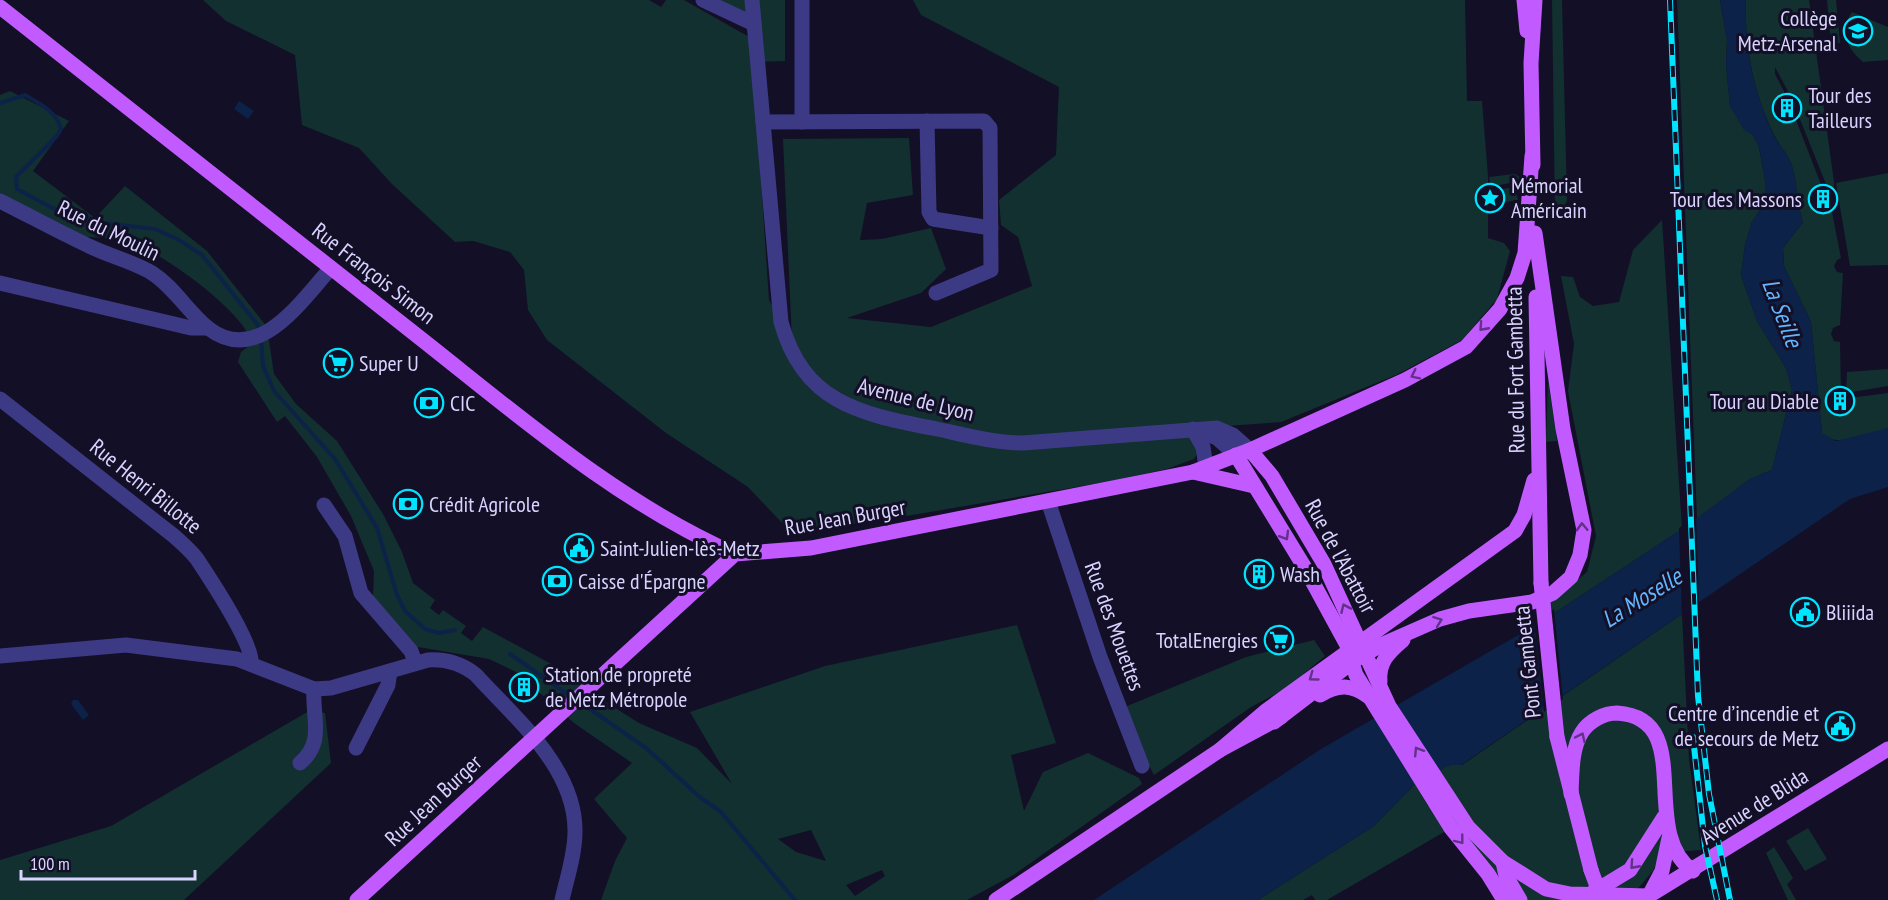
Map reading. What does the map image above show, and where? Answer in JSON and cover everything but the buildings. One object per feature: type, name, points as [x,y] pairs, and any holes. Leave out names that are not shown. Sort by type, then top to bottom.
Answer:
[{"type":"main road","points":[[1524,0],[1531,63]]},
{"type":"main road","points":[[1532,156],[1531,63],[1535,0]]},
{"type":"main road","name":"Rue François Simon","points":[[0,7],[443,357],[644,507],[678,527],[735,554]]},
{"type":"main road","name":"Rue du Fort Gambetta","points":[[1532,156],[1541,583]]},
{"type":"main road","name":"Rue Jean Burger","points":[[357,900],[735,554],[811,548],[1200,470],[1405,380],[1466,347],[1500,309],[1517,278],[1525,253],[1532,156]]},
{"type":"main road","points":[[996,900],[1220,750],[1268,710],[1356,654],[1469,611],[1532,602],[1553,593],[1571,577],[1580,555],[1584,530],[1563,429],[1535,233]]},
{"type":"main road","name":"Rue de l'Abattoir","points":[[1243,452],[1254,486],[1356,654],[1375,694],[1441,800]]},
{"type":"main road","name":"Rue de l'Abattoir","points":[[1243,452],[1272,476],[1324,564],[1356,654]]},
{"type":"main road","points":[[1274,722],[1356,654],[1515,531],[1524,515],[1539,460]]},
{"type":"main road","points":[[1200,470],[1254,486]]},
{"type":"main road","name":"Pont Gambetta","points":[[1541,583],[1557,737],[1591,870],[1594,898]]},
{"type":"main road","points":[[1220,750],[1274,722],[1333,687],[1358,688],[1375,694],[1381,664],[1388,653],[1414,631]]},
{"type":"main road","points":[[1571,794],[1575,752],[1584,729],[1603,716],[1612,713],[1630,715],[1645,723],[1660,748],[1666,778],[1664,817],[1669,838],[1678,858],[1693,871]]},
{"type":"main road","name":"Avenue de Blida","points":[[1646,898],[1888,749]]},
{"type":"main road","points":[[1441,800],[1503,862],[1546,889],[1594,898],[1646,898],[1662,871],[1669,838]]},
{"type":"main road","points":[[1441,800],[1504,900]]},
{"type":"main road","points":[[1594,898],[1630,870],[1664,817]]},
{"type":"main road","points":[[1503,862],[1506,876],[1520,900]]},
{"type":"street","points":[[703,0],[754,24]]},
{"type":"street","name":"Avenue de Lyon","points":[[752,0],[775,287],[786,343],[814,384],[833,399],[876,416],[1000,442],[1035,442],[1217,428],[1233,435],[1243,452]]},
{"type":"street","points":[[802,0],[802,122]]},
{"type":"street","points":[[927,121],[929,212],[933,219],[991,228]]},
{"type":"street","points":[[763,122],[984,121],[990,128],[990,270],[936,293]]},
{"type":"street","name":"Rue du Moulin","points":[[0,201],[89,246],[153,274],[208,328],[233,341],[243,340],[271,330],[287,317],[331,268]]},
{"type":"street","points":[[0,283],[191,328],[208,328]]},
{"type":"street","name":"Rue Henri Billotte","points":[[0,399],[174,536],[196,558],[246,640],[252,656],[251,663]]},
{"type":"street","points":[[1193,429],[1203,447],[1200,470]]},
{"type":"street","name":"Rue des Mouettes","points":[[1048,501],[1100,657],[1142,766]]},
{"type":"street","points":[[324,505],[345,536],[361,593],[411,651],[416,662]]},
{"type":"street","points":[[0,656],[126,645],[251,663],[314,689],[331,688],[416,662],[441,659],[470,670],[534,738],[565,787],[575,824],[574,844],[562,900]]},
{"type":"street","points":[[356,748],[388,685],[390,670]]},
{"type":"street","points":[[300,763],[313,750],[317,737],[314,689]]},
{"type":"green space","points":[[203,0],[649,0],[661,7],[666,0],[684,0],[758,42],[759,22],[713,0],[785,0],[785,61],[753,62],[769,300],[792,341],[783,139],[909,138],[913,195],[867,203],[860,240],[882,239],[931,228],[946,269],[921,293],[847,318],[931,327],[1032,286],[1018,237],[1001,225],[999,200],[1056,155],[1059,87],[921,15],[913,0],[1465,0],[1467,101],[1482,101],[1488,176],[1488,238],[1504,243],[1510,251],[1497,299],[1462,340],[1396,375],[1281,422],[1213,427],[1194,459],[1167,469],[1106,482],[889,519],[821,528],[784,525],[748,487],[666,433],[547,340],[528,310],[524,270],[510,252],[473,241],[455,242],[392,184],[359,148],[302,125],[295,55],[226,21]]},
{"type":"green space","points":[[1552,0],[1562,0],[1567,201],[1562,210],[1555,215]]},
{"type":"green space","points":[[1677,0],[1720,0],[1727,40],[1726,64],[1730,106],[1753,135],[1759,147],[1766,186],[1764,204],[1752,222],[1745,245],[1741,275],[1757,321],[1786,368],[1792,390],[1772,470],[1750,479],[1697,519]]},
{"type":"green space","points":[[1746,0],[1809,0],[1834,182],[1834,204],[1791,97],[1775,67],[1775,74],[1789,101],[1783,106],[1786,116],[1794,115],[1824,192],[1820,195],[1819,203],[1825,208],[1831,207],[1841,258],[1834,266],[1837,272],[1843,273],[1840,325],[1833,328],[1831,334],[1834,341],[1840,342],[1841,392],[1833,396],[1831,404],[1836,410],[1842,411],[1848,406],[1849,398],[1888,393],[1888,428],[1863,437],[1837,440],[1822,434],[1811,322],[1784,266],[1783,248],[1803,222],[1791,163],[1774,135],[1756,86],[1747,35]]},
{"type":"green space","points":[[1827,0],[1836,0],[1840,43],[1831,43]]},
{"type":"green space","points":[[1852,12],[1888,27],[1888,60],[1863,62],[1853,51],[1845,33]]},
{"type":"green space","points":[[10,91],[69,121],[33,171],[95,218],[125,186],[207,251],[267,327],[274,374],[296,404],[337,441],[383,514],[402,552],[413,583],[435,600],[430,608],[439,615],[443,610],[466,626],[461,633],[472,641],[483,627],[566,672],[601,699],[639,723],[697,748],[732,784],[690,712],[825,666],[1017,625],[1056,743],[1011,755],[1024,811],[1043,772],[1088,753],[1139,778],[1142,784],[1015,874],[967,900],[601,900],[615,861],[627,838],[594,799],[632,763],[574,723],[516,672],[489,659],[412,646],[373,597],[374,571],[351,516],[317,457],[285,416],[277,422],[238,362],[241,352],[253,343],[233,314],[180,270],[128,240],[52,234],[0,206],[0,95]],"holes":[[[811,830],[826,861],[796,852],[778,839]],[[882,870],[885,876],[855,896],[846,885]]]},
{"type":"green space","points":[[1888,173],[1888,265],[1850,266],[1836,183]]},
{"type":"green space","points":[[1515,174],[1520,177],[1519,181],[1491,187],[1489,177]]},
{"type":"green space","points":[[1515,187],[1518,200],[1499,203],[1497,190]]},
{"type":"green space","points":[[1662,220],[1682,529],[1544,620],[1544,608],[1587,572],[1596,536],[1568,391],[1574,344],[1561,276],[1573,277],[1580,297],[1593,306],[1619,302],[1633,250]]},
{"type":"green space","points":[[1888,369],[1888,386],[1846,393],[1847,372]]},
{"type":"green space","points":[[1548,380],[1557,441],[1546,442]]},
{"type":"green space","points":[[1682,614],[1689,759],[1701,850],[1660,853],[1653,871],[1628,900],[1504,900],[1451,828],[1327,900],[1315,900],[1312,895],[1303,900],[1258,900],[1374,826],[1415,784],[1428,806],[1435,803],[1439,769],[1450,765],[1462,765]]},
{"type":"green space","points":[[1314,640],[1325,656],[1287,688],[1251,707],[1154,775],[1120,709],[1246,657]]},
{"type":"green space","points":[[309,711],[325,713],[331,763],[184,900],[0,900],[0,860],[111,826]]},
{"type":"green space","points":[[1808,828],[1827,859],[1805,871],[1786,841]]},
{"type":"green space","points":[[1774,847],[1793,878],[1787,884],[1796,900],[1788,900],[1766,853]]},
{"type":"water","points":[[1720,0],[1746,0],[1747,35],[1756,87],[1774,136],[1793,170],[1803,222],[1783,248],[1784,266],[1811,322],[1822,433],[1836,441],[1888,428],[1888,487],[1850,499],[1461,765],[1450,765],[1415,784],[1374,826],[1258,900],[1094,900],[1321,749],[1544,620],[1682,529],[1750,479],[1772,470],[1792,390],[1786,368],[1757,321],[1741,275],[1745,245],[1752,222],[1764,204],[1766,186],[1759,147],[1753,135],[1744,130],[1730,106],[1726,64],[1727,40]]},
{"type":"water","points":[[239,101],[254,111],[248,119],[234,109]]},
{"type":"water","points":[[73,700],[78,700],[89,715],[83,720],[71,704]]},
{"type":"pier","points":[[1696,516],[1699,606],[1682,618],[1679,528]]},
{"type":"pier","points":[[1554,609],[1563,699],[1544,712],[1534,622]]},
{"type":"waterway","points":[[0,103],[25,95],[52,113],[61,129],[57,136],[16,177],[17,189],[58,211],[84,216],[102,223],[155,229],[179,240],[202,255],[257,324],[260,332]]},
{"type":"waterway","points":[[261,339],[263,366],[274,391],[335,459],[377,528],[397,595],[405,611],[425,629],[439,633],[455,630]]},
{"type":"waterway","points":[[510,654],[573,698]]},
{"type":"waterway","points":[[580,702],[646,748],[701,798],[720,811],[795,900]]},
{"type":"railway","points":[[1670,0],[1698,696],[1709,794],[1730,900]]},
{"type":"railway","points":[[1693,737],[1705,846],[1717,900]]},
{"type":"place","name":"Collège Metz-Arsenal","points":[[1858,31]]},
{"type":"place","name":"Tour des Tailleurs","points":[[1787,108]]},
{"type":"place","name":"Mémorial Américain","points":[[1490,198]]},
{"type":"place","name":"Tour des Massons","points":[[1823,199]]},
{"type":"place","name":"Super U","points":[[338,363]]},
{"type":"place","name":"Tour au Diable","points":[[1840,401]]},
{"type":"place","name":"CIC","points":[[429,403]]},
{"type":"place","name":"Crédit Agricole","points":[[408,504]]},
{"type":"place","name":"Saint-Julien-lès-Metz","points":[[579,548]]},
{"type":"place","name":"Wash","points":[[1259,574]]},
{"type":"place","name":"Caisse d'Épargne","points":[[557,581]]},
{"type":"place","name":"Bliiida","points":[[1805,612]]},
{"type":"place","name":"TotalEnergies","points":[[1279,640]]},
{"type":"place","name":"Station de propreté de Metz Métropole","points":[[524,687]]},
{"type":"place","name":"Centre d’incendie et de secours de Metz","points":[[1840,726]]},
{"type":"water label","name":"La Seille","points":[[1782,313]]},
{"type":"water label","name":"La Moselle","points":[[1642,598]]}]
